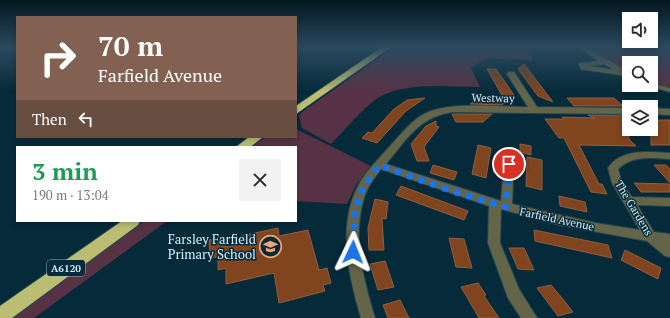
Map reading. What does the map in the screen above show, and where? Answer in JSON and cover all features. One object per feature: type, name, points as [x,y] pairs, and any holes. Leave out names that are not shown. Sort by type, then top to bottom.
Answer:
[{"type":"highway","points":[[297,110],[366,62]]},
{"type":"highway","points":[[244,146],[256,138]]},
{"type":"highway","name":"A6120","points":[[0,316],[132,222]]},
{"type":"street","points":[[622,71],[605,62],[589,62],[583,66],[591,70],[622,73]]},
{"type":"street","points":[[511,74],[534,110]]},
{"type":"street","points":[[658,87],[670,90]]},
{"type":"street","name":"Westway","points":[[368,318],[361,296],[353,252],[355,210],[362,190],[379,165],[418,120],[429,113],[452,109],[622,111]]},
{"type":"street","points":[[658,111],[670,112]]},
{"type":"street","name":"The Gardens","points":[[670,156],[635,155],[618,162],[613,168],[617,183],[651,237],[670,252]]},
{"type":"street","points":[[509,164],[494,243],[513,293],[530,318]]},
{"type":"street","name":"Farfield Avenue","points":[[379,165],[500,206],[598,228],[670,239]]},
{"type":"street","points":[[628,201],[670,202]]},
{"type":"shaded area","points":[[373,62],[481,62],[471,68],[480,87],[422,86],[394,91],[381,96],[370,104],[331,144],[302,128],[299,116],[302,112]]},
{"type":"shaded area","points":[[607,62],[622,62],[622,69]]},
{"type":"shaded area","points":[[658,62],[670,62],[670,89],[658,85]]},
{"type":"shaded area","points":[[297,129],[371,166],[356,185],[347,204],[297,201],[297,146],[252,146],[264,138],[297,138]]},
{"type":"shaded area","points":[[143,222],[166,222],[34,318],[10,318]]},
{"type":"building","points":[[524,64],[553,102],[538,96],[518,69]]},
{"type":"building","points":[[487,69],[496,69],[514,95],[502,105],[470,104],[481,98],[480,97],[503,97]]},
{"type":"building","points":[[425,98],[406,111],[377,143],[362,138],[368,132],[372,133],[394,109],[407,100]]},
{"type":"building","points":[[567,98],[614,98],[622,105],[622,106],[574,106]]},
{"type":"building","points":[[452,114],[492,114],[483,122],[456,122]]},
{"type":"building","points":[[588,115],[622,115],[622,136],[629,136],[629,139],[636,146],[579,145],[599,184],[602,184],[607,194],[591,192],[564,138],[559,138],[545,119],[564,119],[562,117],[595,118]]},
{"type":"building","points":[[658,120],[670,120],[670,145],[651,145],[651,136],[658,136]]},
{"type":"building","points":[[436,121],[436,126],[439,127],[424,147],[429,161],[417,161],[411,144],[426,126]]},
{"type":"building","points":[[520,144],[531,146],[531,155],[520,152]]},
{"type":"building","points":[[478,145],[491,148],[486,178],[472,174]]},
{"type":"building","points":[[527,157],[542,160],[542,190],[526,186]]},
{"type":"building","points":[[433,165],[457,172],[454,180],[430,173]]},
{"type":"building","points":[[654,165],[666,165],[670,169],[670,183]]},
{"type":"building","points":[[634,183],[670,184],[670,192],[641,192]]},
{"type":"building","points":[[401,186],[468,211],[464,220],[396,195]]},
{"type":"building","points":[[559,196],[585,202],[587,212],[560,206]]},
{"type":"building","points":[[375,199],[388,202],[386,219],[382,218],[384,250],[369,250],[368,228]]},
{"type":"building","points":[[278,228],[279,236],[308,230],[319,270],[327,268],[331,283],[323,285],[325,291],[279,303],[274,273],[226,284],[226,268],[218,270],[218,257],[210,258],[209,240],[225,237],[225,247],[242,244],[241,236]]},
{"type":"building","points":[[534,230],[608,245],[612,258],[535,241]]},
{"type":"building","points":[[449,238],[464,239],[472,268],[456,267]]},
{"type":"building","points":[[509,248],[524,248],[534,270],[518,269]]},
{"type":"building","points":[[625,250],[661,268],[658,279],[621,260]]},
{"type":"building","points":[[385,261],[394,287],[378,290],[370,264]]},
{"type":"building","points":[[478,283],[486,295],[484,296],[499,318],[479,318],[461,287]]},
{"type":"building","points":[[551,285],[573,312],[558,316],[537,288]]},
{"type":"building","points":[[400,300],[409,318],[388,318],[383,305]]},
{"type":"place","name":"Farsley Farfield Primary School","points":[[271,246]]},
{"type":"route","points":[[353,252],[355,210],[362,190],[379,165],[452,191],[506,207],[509,164]]}]
